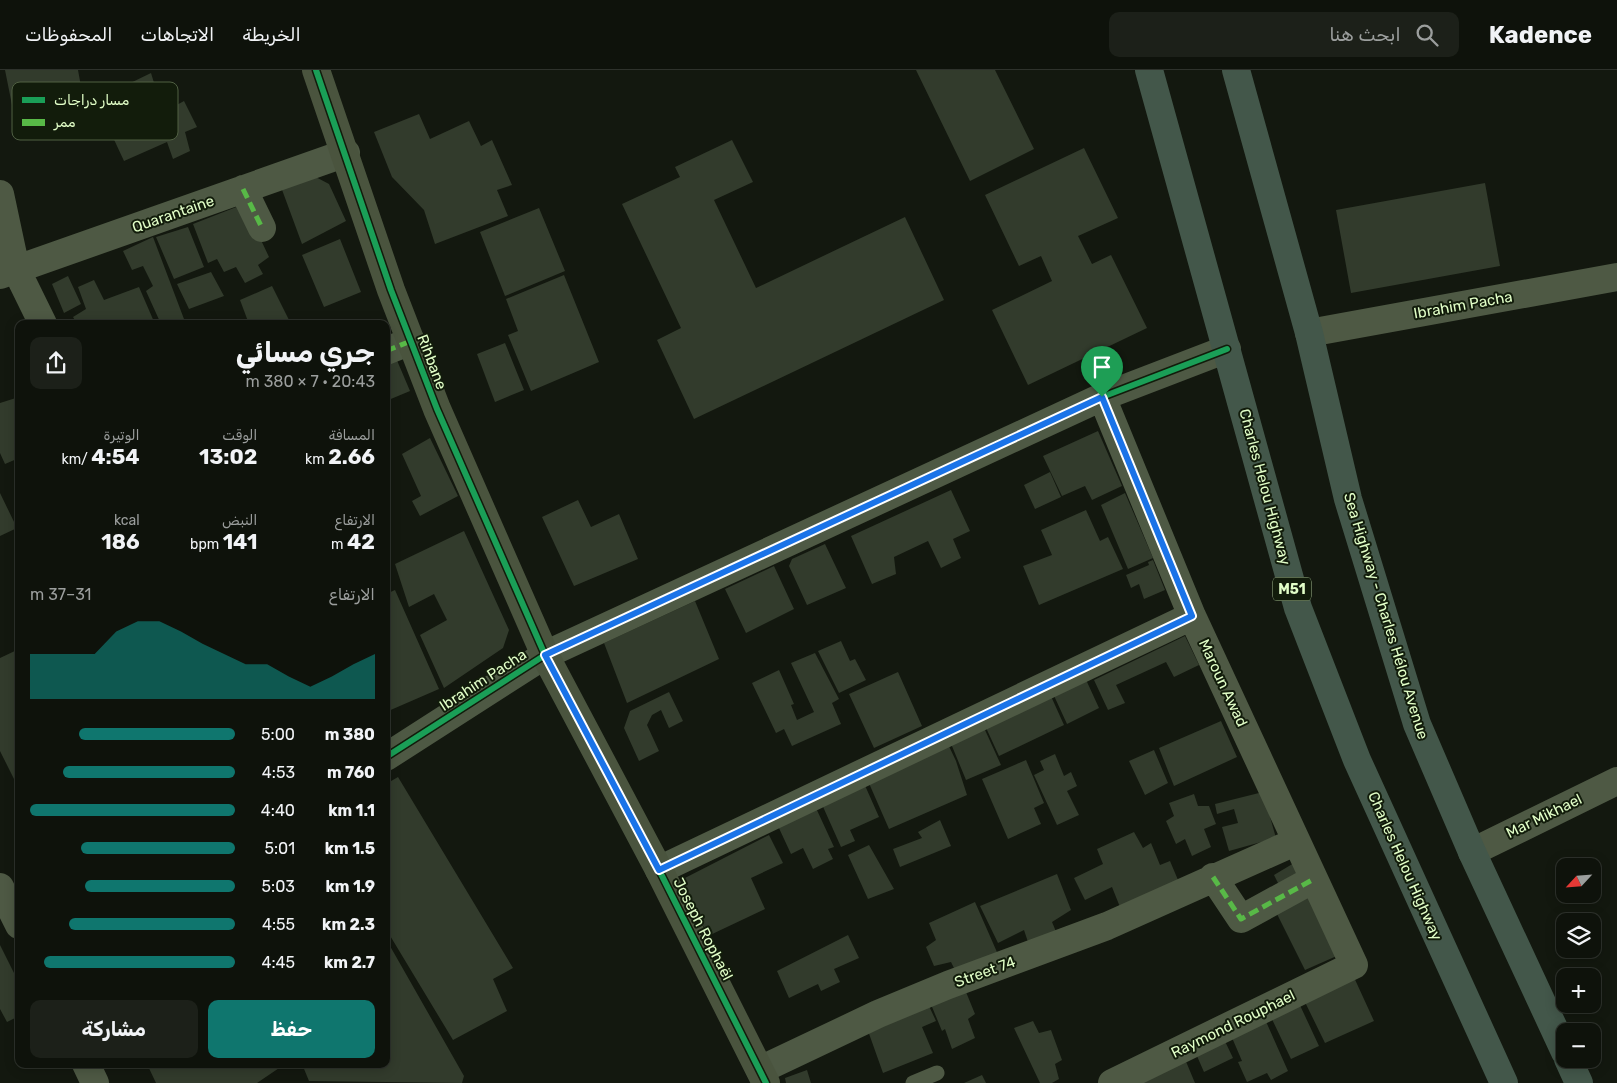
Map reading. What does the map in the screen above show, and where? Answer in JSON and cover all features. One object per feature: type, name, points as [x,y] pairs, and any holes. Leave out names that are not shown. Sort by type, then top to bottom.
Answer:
[{"type":"highway","name":"Charles Helou Highway","points":[[1149,70],[1301,617],[1357,760],[1504,1083]]},
{"type":"highway","points":[[1236,70],[1309,333]]},
{"type":"highway","name":"Sea Highway - Charles Hélou Avenue","points":[[1309,333],[1348,499],[1393,650],[1418,724],[1472,852],[1556,1033]]},
{"type":"highway","points":[[1572,1068],[1579,1083]]},
{"type":"street","name":"Rihbane","points":[[316,70],[346,153],[398,346],[437,409],[545,655]]},
{"type":"street","name":"Quarantaine","points":[[8,272],[346,153]]},
{"type":"street","points":[[243,189],[262,228]]},
{"type":"street","points":[[0,194],[8,272],[40,320]]},
{"type":"street","name":"Ibrahim Pacha","points":[[1309,333],[1617,277]]},
{"type":"street","name":"Ibrahim Pacha","points":[[390,754],[545,655],[1102,397],[1227,349]]},
{"type":"street","name":"Maroun Awad","points":[[1102,397],[1192,616],[1295,842],[1354,965]]},
{"type":"street","points":[[659,870],[1192,616]]},
{"type":"street","name":"Joseph Rophaël","points":[[545,655],[659,870],[763,1077]]},
{"type":"street","name":"Mar Mikhael","points":[[1472,852],[1617,781]]},
{"type":"street","name":"Street 74","points":[[763,1077],[885,1011],[1107,926],[1295,842]]},
{"type":"street","points":[[1213,877],[1241,919],[1314,879]]},
{"type":"street","points":[[0,887],[15,918]]},
{"type":"street","name":"Raymond Rouphael","points":[[1112,1083],[1354,965]]},
{"type":"street","points":[[88,1068],[95,1083]]},
{"type":"lane","points":[[913,1083],[937,1073]]},
{"type":"building","points":[[5,70],[78,70],[80,82],[12,82],[12,105]]},
{"type":"building","points":[[916,70],[995,70],[1034,149],[970,181]]},
{"type":"building","points":[[151,73],[154,82],[132,82]]},
{"type":"building","points":[[184,101],[197,127],[185,132],[190,151],[173,159],[167,142],[124,161],[114,140],[178,140],[178,104]]},
{"type":"building","points":[[419,114],[430,139],[469,121],[481,146],[492,140],[512,185],[497,190],[508,216],[435,244],[424,210],[392,177],[374,132]]},
{"type":"building","points":[[732,140],[753,182],[714,200],[756,288],[905,217],[944,300],[694,419],[657,340],[681,328],[622,204],[680,177],[675,167]]},
{"type":"building","points":[[1084,148],[1118,218],[1078,236],[1092,264],[1111,255],[1147,328],[1028,385],[992,310],[1052,281],[1041,256],[1019,266],[985,195]]},
{"type":"building","points":[[310,174],[329,184],[346,221],[302,244],[281,187]]},
{"type":"building","points":[[1485,183],[1500,266],[1351,293],[1336,210]]},
{"type":"building","points":[[244,204],[269,257],[258,265],[263,274],[245,283],[236,267],[224,272],[217,259],[208,263],[193,224]]},
{"type":"building","points":[[539,208],[565,271],[505,296],[480,232]]},
{"type":"building","points":[[188,227],[204,267],[174,279],[156,237]]},
{"type":"building","points":[[153,237],[184,319],[159,320],[146,291],[153,286],[143,266],[132,270],[123,251]]},
{"type":"building","points":[[340,239],[361,292],[324,307],[302,255]]},
{"type":"building","points":[[211,272],[224,296],[189,309],[177,284]]},
{"type":"building","points":[[564,275],[599,362],[531,391],[508,335],[518,331],[506,299]]},
{"type":"building","points":[[68,276],[81,304],[64,313],[52,284]]},
{"type":"building","points":[[94,280],[104,300],[139,287],[153,320],[75,320],[73,317],[86,309],[78,287]]},
{"type":"building","points":[[272,286],[289,320],[248,320],[240,300]]},
{"type":"building","points":[[505,343],[524,390],[495,402],[477,354]]},
{"type":"building","points":[[396,358],[410,391],[390,399],[390,360]]},
{"type":"building","points":[[15,398],[15,460],[5,464],[0,453],[0,403]]},
{"type":"building","points":[[1098,431],[1122,486],[1092,500],[1085,486],[1062,496],[1043,456]]},
{"type":"building","points":[[430,438],[458,496],[420,516],[412,501],[421,496],[402,454]]},
{"type":"building","points":[[1050,472],[1061,497],[1035,509],[1024,485]]},
{"type":"building","points":[[951,490],[970,531],[953,539],[961,558],[941,568],[928,541],[894,557],[896,574],[872,584],[851,536]]},
{"type":"building","points":[[0,493],[15,524],[15,529],[0,536]]},
{"type":"building","points":[[1125,493],[1153,558],[1128,569],[1101,505]]},
{"type":"building","points":[[578,500],[591,527],[619,514],[638,559],[574,586],[542,517]]},
{"type":"building","points":[[1086,510],[1100,541],[1108,537],[1123,569],[1039,605],[1023,566],[1052,555],[1041,530]]},
{"type":"building","points":[[464,531],[509,630],[503,648],[444,688],[420,635],[447,620],[434,594],[409,607],[395,564]]},
{"type":"building","points":[[825,544],[846,588],[807,605],[789,566],[792,559]]},
{"type":"building","points":[[1153,560],[1165,590],[1144,599],[1139,584],[1131,588],[1126,575],[1149,565],[1148,562]]},
{"type":"building","points":[[774,566],[794,609],[746,633],[725,589]]},
{"type":"building","points":[[395,590],[439,689],[390,710],[390,592]]},
{"type":"building","points":[[695,601],[719,659],[627,703],[604,643]]},
{"type":"building","points":[[1185,636],[1199,665],[1174,677],[1166,662],[1116,685],[1125,703],[1108,710],[1094,680]]},
{"type":"building","points":[[841,641],[850,661],[855,659],[866,680],[839,693],[818,651]]},
{"type":"building","points":[[15,651],[15,781],[0,751],[0,658]]},
{"type":"building","points":[[815,653],[839,699],[832,703],[841,724],[792,746],[784,729],[776,733],[752,683],[779,670],[794,704],[791,705],[797,720],[814,712],[791,663]]},
{"type":"building","points":[[1082,671],[1099,708],[1067,724],[1050,687]]},
{"type":"building","points":[[898,672],[922,726],[874,748],[849,694]]},
{"type":"building","points":[[669,692],[683,721],[669,728],[661,710],[652,715],[647,725],[659,751],[639,761],[624,728],[630,711]]},
{"type":"building","points":[[1050,694],[1064,725],[999,756],[982,719]]},
{"type":"building","points":[[980,719],[1001,765],[966,780],[947,734]]},
{"type":"building","points":[[1221,721],[1237,757],[1174,786],[1159,748]]},
{"type":"building","points":[[947,742],[956,761],[967,795],[889,829],[868,781]]},
{"type":"building","points":[[1154,750],[1168,783],[1145,795],[1129,761]]},
{"type":"building","points":[[1055,754],[1064,776],[1071,772],[1077,786],[1067,791],[1079,815],[1057,825],[1034,775],[1044,770],[1040,761]]},
{"type":"building","points":[[1026,760],[1044,803],[1034,808],[1041,824],[1008,839],[982,779]]},
{"type":"building","points":[[398,777],[513,968],[493,979],[507,1011],[453,1040],[390,936],[390,782]]},
{"type":"building","points":[[863,781],[879,817],[850,830],[855,841],[841,847],[820,800]]},
{"type":"building","points":[[1263,792],[1276,838],[1229,851],[1222,827],[1238,823],[1234,809],[1217,814],[1215,804]]},
{"type":"building","points":[[1194,794],[1198,806],[1209,806],[1216,824],[1204,829],[1211,847],[1192,856],[1185,839],[1176,844],[1166,821],[1174,816],[1169,803]]},
{"type":"building","points":[[816,808],[834,847],[828,849],[833,859],[813,869],[803,848],[791,854],[778,826]]},
{"type":"building","points":[[940,820],[951,846],[900,867],[893,849],[922,838],[918,832]]},
{"type":"building","points":[[1134,832],[1143,848],[1151,843],[1160,865],[1170,861],[1178,880],[1120,907],[1112,887],[1085,900],[1074,878],[1103,864],[1097,849]]},
{"type":"building","points":[[769,835],[783,863],[751,878],[765,909],[708,936],[681,880]]},
{"type":"building","points":[[869,845],[894,889],[868,899],[848,855]]},
{"type":"building","points":[[1294,863],[1339,955],[1305,970],[1275,910],[1287,901],[1274,875]]},
{"type":"building","points":[[1057,874],[1071,910],[1052,922],[1057,934],[1029,945],[1024,930],[998,943],[980,906]]},
{"type":"building","points":[[975,902],[1000,959],[958,976],[951,962],[934,966],[926,947],[936,940],[929,923]]},
{"type":"building","points":[[848,935],[859,958],[834,969],[840,982],[821,991],[818,984],[789,998],[777,971]]},
{"type":"building","points":[[0,945],[15,975],[15,1018],[7,1022],[0,1009]]},
{"type":"building","points":[[390,946],[464,1076],[462,1083],[309,1081],[304,1068],[390,1068]]},
{"type":"building","points":[[1352,973],[1374,1021],[1325,1043],[1303,998]]},
{"type":"building","points":[[966,992],[975,1014],[968,1019],[975,1038],[952,1049],[945,1029],[942,1031],[930,1002]]},
{"type":"building","points":[[1298,1001],[1319,1046],[1291,1059],[1270,1015]]},
{"type":"building","points":[[929,1006],[936,1021],[922,1027],[933,1053],[883,1073],[867,1028]]},
{"type":"building","points":[[1264,1017],[1288,1071],[1271,1080],[1267,1073],[1247,1082],[1238,1062],[1242,1061],[1230,1033]]},
{"type":"building","points":[[1033,1021],[1039,1033],[1051,1030],[1062,1060],[1055,1064],[1059,1079],[1052,1083],[1040,1083],[1014,1028]]},
{"type":"building","points":[[1222,1035],[1233,1058],[1204,1072],[1193,1047]]},
{"type":"building","points":[[1182,1052],[1195,1083],[1119,1083]]},
{"type":"building","points":[[149,1068],[279,1068],[257,1083],[156,1083]]},
{"type":"building","points":[[807,1070],[811,1083],[786,1083],[785,1078]]},
{"type":"building","points":[[982,1075],[986,1083],[964,1083]]},
{"type":"marked path","points":[[243,189],[262,228]]},
{"type":"marked path","points":[[390,349],[411,341]]},
{"type":"marked path","points":[[1213,877],[1241,919],[1314,879]]},
{"type":"cycle path","points":[[316,70],[391,290],[437,409],[545,655],[659,870],[766,1083]]},
{"type":"cycle path","points":[[390,754],[545,655],[1102,397],[1227,349]]},
{"type":"route","points":[[1102,397],[1192,616],[659,870],[545,655],[1102,397]]}]
